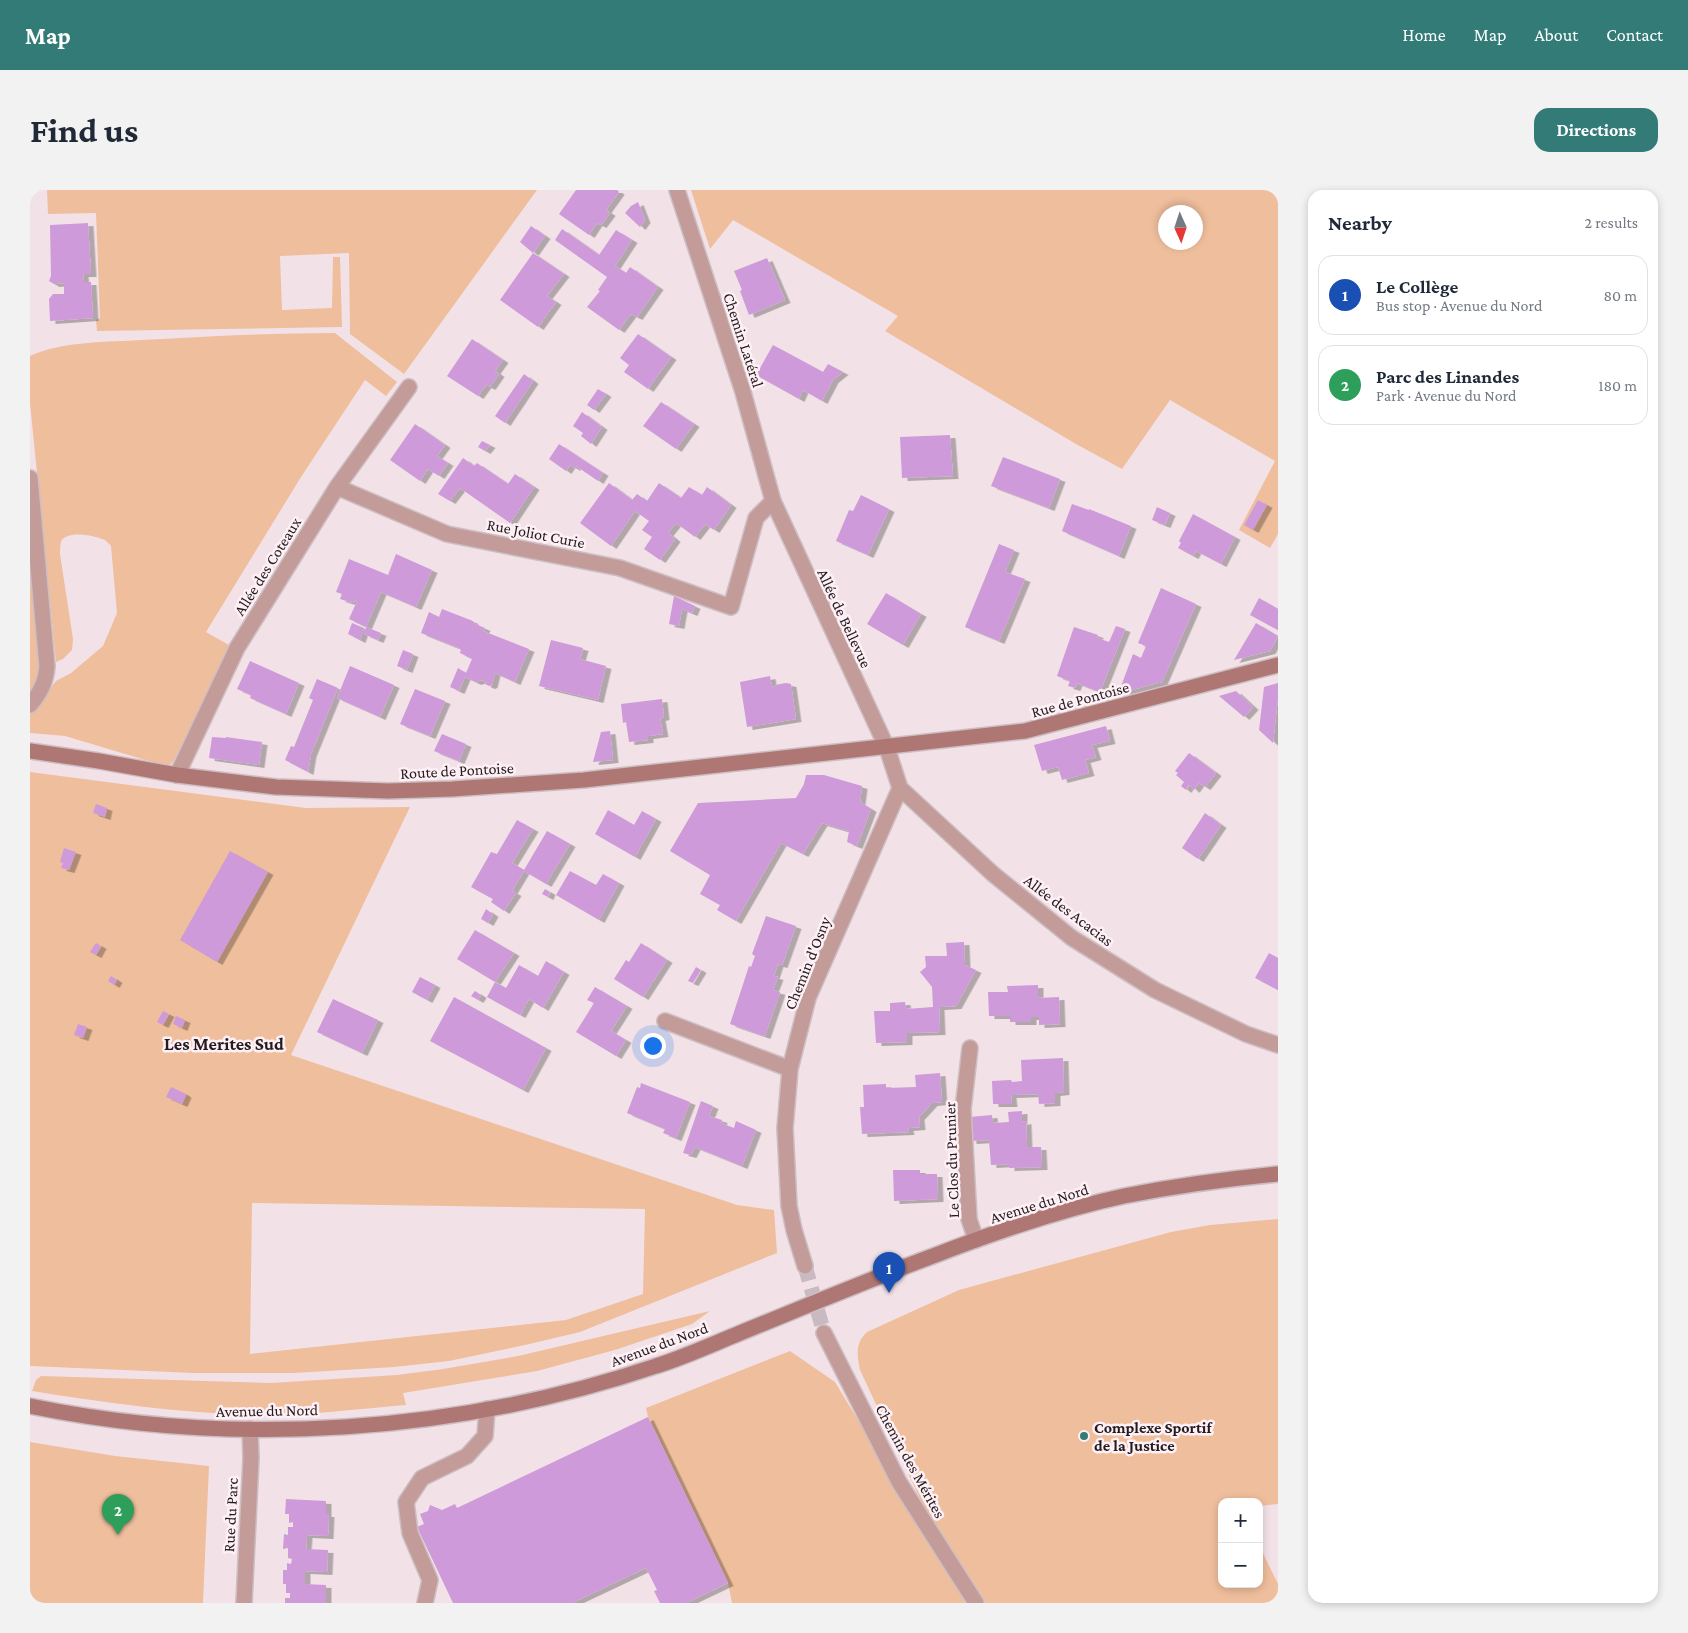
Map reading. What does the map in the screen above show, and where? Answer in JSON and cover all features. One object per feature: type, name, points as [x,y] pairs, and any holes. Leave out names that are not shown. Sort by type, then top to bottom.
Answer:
[{"type":"street","name":"Chemin Latéral","points":[[677,190],[743,392],[773,502]]},
{"type":"street","name":"Allée des Coteaux","points":[[177,775],[237,648],[336,487],[409,387]]},
{"type":"street","points":[[30,478],[47,676],[39,694],[30,705]]},
{"type":"street","name":"Rue Joliot Curie","points":[[336,487],[447,534],[620,568],[732,607],[756,518],[773,502]]},
{"type":"street","name":"Allée de Bellevue","points":[[773,502],[887,748]]},
{"type":"street","name":"Rue de Pontoise","points":[[887,748],[1025,731],[1278,665]]},
{"type":"street","name":"Route de Pontoise","points":[[30,751],[177,775],[276,788],[388,791],[452,789],[584,780],[887,748]]},
{"type":"street","name":"Allée des Acacias","points":[[887,748],[900,788],[993,874],[1072,938],[1154,990],[1246,1034],[1278,1045]]},
{"type":"street","name":"Chemin d'Osny","points":[[805,1266],[789,1206],[785,1128],[790,1069],[808,998],[900,788]]},
{"type":"street","points":[[665,1021],[790,1069]]},
{"type":"street","name":"Le Clos du Prunier","points":[[970,1048],[964,1109],[969,1219],[976,1240]]},
{"type":"street","name":"Avenue du Nord","points":[[30,1406],[131,1421],[195,1427],[250,1429],[370,1425],[487,1409],[550,1396],[659,1365],[976,1240],[1057,1214],[1123,1197],[1192,1184],[1278,1174]]},
{"type":"street","name":"Chemin des Mérites","points":[[824,1332],[899,1482],[976,1603]]},
{"type":"street","points":[[425,1603],[430,1580],[410,1533],[406,1502],[422,1478],[467,1456],[485,1436],[487,1409]]},
{"type":"street","name":"Rue du Parc","points":[[244,1603],[251,1458],[250,1429]]},
{"type":"shaded area","points":[[47,190],[537,190],[404,374],[350,334],[349,253],[280,256],[282,310],[332,308],[333,257],[340,257],[342,327],[97,331],[96,320],[100,318],[96,213],[48,214]]},
{"type":"shaded area","points":[[691,190],[1278,190],[1278,534],[1270,548],[1239,530],[1275,461],[1170,400],[1122,469],[1076,444],[885,331],[898,316],[733,220],[710,249]]},
{"type":"shaded area","points":[[335,333],[397,382],[386,396],[365,380],[301,477],[206,632],[229,645],[227,654],[173,762],[169,766],[162,765],[65,736],[30,733],[30,715],[56,681],[71,673],[103,646],[117,613],[111,546],[98,537],[73,535],[64,538],[61,542],[60,554],[73,639],[72,650],[63,659],[56,662],[30,403],[30,356],[57,347],[100,342],[239,335]]},
{"type":"shaded area","points":[[30,535],[42,662],[38,680],[30,693]]},
{"type":"shaded area","points":[[30,772],[306,808],[410,807],[291,1055],[737,1205],[774,1210],[777,1253],[580,1332],[449,1361],[394,1367],[294,1373],[193,1373],[30,1366]],"holes":[[[252,1203],[645,1209],[643,1294],[566,1320],[250,1354]]]},
{"type":"shaded area","name":"Complexe Sportif de la Justice","points":[[1278,1219],[1278,1504],[1263,1506],[1263,1498],[1218,1498],[1218,1588],[1263,1588],[1263,1553],[1278,1584],[1278,1603],[986,1603],[922,1503],[860,1370],[858,1350],[860,1340],[867,1332],[959,1290],[1171,1232],[1210,1225]]},
{"type":"shaded area","points":[[710,1311],[692,1324],[615,1350],[537,1371],[403,1393],[406,1405],[311,1413],[254,1415],[143,1407],[32,1391],[36,1380],[41,1376],[271,1383],[397,1375],[518,1356]]},
{"type":"shaded area","points":[[790,1351],[835,1382],[942,1560],[965,1603],[732,1603],[728,1583],[648,1417],[646,1408]]},
{"type":"shaded area","points":[[30,1442],[115,1456],[209,1466],[203,1603],[30,1603]]},
{"type":"building","points":[[576,190],[617,190],[619,192],[606,210],[610,213],[601,225],[597,223],[589,235],[559,214]]},
{"type":"building","points":[[638,202],[645,220],[640,227],[625,213]]},
{"type":"building","points":[[88,223],[91,274],[83,274],[84,282],[91,282],[93,318],[50,321],[49,299],[53,294],[64,294],[64,283],[54,284],[49,281],[51,276],[50,225]]},
{"type":"building","points":[[531,226],[545,236],[533,253],[520,242]]},
{"type":"building","points":[[562,229],[599,255],[616,230],[632,240],[615,266],[626,273],[630,267],[658,287],[637,317],[631,314],[619,330],[587,307],[600,291],[598,290],[607,277],[555,240]]},
{"type":"building","points":[[533,253],[564,274],[547,296],[556,302],[538,327],[500,300]]},
{"type":"building","points":[[767,258],[785,300],[749,315],[734,271]]},
{"type":"building","points":[[638,334],[671,357],[648,389],[624,372],[629,365],[620,358]]},
{"type":"building","points":[[472,339],[503,360],[495,371],[499,374],[490,387],[486,385],[478,396],[447,376]]},
{"type":"building","points":[[773,345],[823,372],[828,364],[843,372],[833,380],[822,401],[803,390],[799,399],[756,375]]},
{"type":"building","points":[[524,374],[533,381],[505,423],[495,416]]},
{"type":"building","points":[[598,389],[606,394],[594,410],[587,405]]},
{"type":"building","points":[[661,402],[694,424],[676,449],[643,426]]},
{"type":"building","points":[[582,412],[602,427],[591,444],[581,436],[583,433],[573,426]]},
{"type":"building","points":[[415,424],[445,445],[437,456],[448,463],[439,476],[428,469],[420,481],[390,460]]},
{"type":"building","points":[[950,435],[953,476],[902,478],[900,437]]},
{"type":"building","points":[[482,441],[490,445],[485,451],[478,447]]},
{"type":"building","points":[[559,444],[603,473],[598,481],[576,466],[575,468],[570,465],[566,471],[549,459]]},
{"type":"building","points":[[1003,457],[1060,479],[1049,508],[991,486]]},
{"type":"building","points":[[463,458],[474,466],[477,463],[508,484],[515,474],[534,487],[510,523],[460,488],[450,501],[438,494]]},
{"type":"building","points":[[609,483],[632,500],[637,494],[647,501],[659,483],[681,498],[689,487],[702,495],[707,487],[731,505],[714,530],[705,524],[695,537],[676,523],[668,533],[675,539],[660,560],[644,549],[652,537],[642,530],[649,521],[635,511],[611,546],[580,523]]},
{"type":"building","points":[[861,495],[889,509],[868,555],[836,541],[849,510],[853,511]]},
{"type":"building","points":[[1258,500],[1267,505],[1253,530],[1244,525]]},
{"type":"building","points":[[1072,504],[1131,526],[1119,556],[1062,531]]},
{"type":"building","points":[[1157,507],[1170,513],[1165,525],[1152,520]]},
{"type":"building","points":[[1193,514],[1235,537],[1221,564],[1196,551],[1193,556],[1178,548],[1181,543],[1179,541]]},
{"type":"building","points":[[999,544],[1014,550],[1005,572],[1025,579],[999,641],[965,627]]},
{"type":"building","points":[[396,554],[432,570],[416,607],[381,592],[366,627],[349,619],[357,601],[355,600],[353,603],[340,599],[342,594],[336,592],[349,559],[388,575]]},
{"type":"building","points":[[1161,588],[1196,604],[1162,682],[1124,692],[1120,689],[1133,654],[1141,658],[1146,646],[1138,643]]},
{"type":"building","points":[[886,593],[921,614],[903,645],[867,624]]},
{"type":"building","points":[[674,596],[695,606],[692,613],[682,609],[679,626],[669,624]]},
{"type":"building","points":[[1259,598],[1278,609],[1278,630],[1250,615]]},
{"type":"building","points":[[442,609],[473,621],[473,623],[485,628],[483,631],[529,649],[515,682],[495,673],[492,685],[489,686],[481,680],[476,682],[465,677],[459,691],[450,687],[458,668],[466,673],[472,659],[460,653],[461,649],[421,633],[429,612],[439,617]]},
{"type":"building","points":[[352,623],[364,628],[360,640],[348,634]]},
{"type":"building","points":[[1256,623],[1278,636],[1270,651],[1234,660]]},
{"type":"building","points":[[1116,626],[1125,629],[1100,692],[1077,683],[1075,688],[1068,686],[1070,681],[1057,676],[1074,627],[1098,635],[1097,638],[1109,642]]},
{"type":"building","points":[[366,627],[381,633],[378,640],[364,634]]},
{"type":"building","points":[[551,640],[583,648],[580,659],[606,666],[598,700],[539,686]]},
{"type":"building","points":[[403,650],[413,654],[407,670],[397,666]]},
{"type":"building","points":[[250,661],[299,683],[286,714],[250,698],[251,695],[237,689]]},
{"type":"building","points":[[350,666],[394,685],[380,717],[337,698]]},
{"type":"building","points":[[770,676],[772,687],[786,683],[791,684],[796,719],[747,727],[740,682]]},
{"type":"building","points":[[317,679],[338,688],[311,754],[308,772],[285,760],[291,746],[294,747],[313,700],[309,698]]},
{"type":"building","points":[[1278,683],[1273,743],[1259,730],[1264,687]]},
{"type":"building","points":[[415,689],[445,701],[430,736],[400,724]]},
{"type":"building","points":[[1236,691],[1253,707],[1244,717],[1219,696]]},
{"type":"building","points":[[662,699],[664,717],[660,718],[663,734],[648,736],[648,740],[629,742],[626,722],[623,723],[621,704]]},
{"type":"building","points":[[1106,726],[1110,741],[1092,745],[1096,757],[1085,760],[1089,773],[1062,780],[1058,767],[1042,771],[1034,745]]},
{"type":"building","points":[[610,731],[613,760],[593,762],[601,732]]},
{"type":"building","points":[[442,734],[466,744],[459,761],[434,751]]},
{"type":"building","points":[[212,737],[262,742],[259,765],[209,758]]},
{"type":"building","points":[[1189,753],[1216,773],[1205,787],[1199,783],[1194,790],[1189,785],[1186,790],[1181,786],[1184,782],[1176,775],[1178,773],[1175,771]]},
{"type":"building","points":[[806,775],[824,775],[862,786],[860,802],[871,809],[857,846],[847,842],[849,831],[822,823],[803,854],[781,843],[736,921],[717,910],[720,905],[700,894],[710,875],[670,851],[698,803],[796,798],[804,784]]},
{"type":"building","points":[[96,804],[107,808],[105,817],[93,813]]},
{"type":"building","points":[[608,810],[634,825],[642,811],[656,819],[635,857],[595,834]]},
{"type":"building","points":[[1205,813],[1221,825],[1198,859],[1182,848]]},
{"type":"building","points":[[517,820],[533,829],[512,863],[524,870],[547,831],[570,844],[546,884],[524,871],[512,891],[516,893],[504,911],[491,902],[493,899],[471,887],[491,852],[497,854]]},
{"type":"building","points":[[64,848],[76,852],[69,870],[61,868],[63,863],[60,862]]},
{"type":"building","points":[[230,851],[268,872],[217,962],[180,940]]},
{"type":"building","points":[[570,871],[596,885],[603,874],[619,883],[599,920],[556,895]]},
{"type":"building","points":[[545,889],[550,892],[548,897],[542,894]]},
{"type":"building","points":[[486,909],[493,914],[488,923],[481,919]]},
{"type":"building","points":[[766,916],[796,926],[782,965],[778,964],[774,976],[778,977],[773,990],[780,992],[765,1036],[730,1024],[749,966],[751,967],[755,956],[752,954]]},
{"type":"building","points":[[475,930],[514,953],[495,982],[457,959]]},
{"type":"building","points":[[964,942],[965,965],[976,970],[956,1006],[939,1007],[940,1032],[907,1033],[907,1042],[876,1043],[874,1011],[890,1011],[890,1003],[905,1002],[906,1009],[933,1007],[932,987],[920,972],[926,967],[925,956],[947,956],[946,943]]},
{"type":"building","points":[[96,943],[101,946],[96,955],[90,952]]},
{"type":"building","points":[[641,943],[667,960],[643,997],[614,979],[626,960],[629,962]]},
{"type":"building","points":[[1269,953],[1278,958],[1278,990],[1255,978]]},
{"type":"building","points":[[546,961],[564,972],[543,1008],[529,999],[520,1015],[487,997],[495,982],[506,988],[519,965],[538,976]]},
{"type":"building","points":[[696,967],[701,970],[693,983],[688,981]]},
{"type":"building","points":[[111,976],[117,980],[114,985],[108,981]]},
{"type":"building","points":[[420,977],[435,985],[427,1000],[412,992]]},
{"type":"building","points":[[1038,985],[1038,998],[1059,997],[1060,1024],[1039,1025],[1039,1017],[1031,1017],[1031,1022],[1010,1022],[1010,1016],[989,1016],[988,992],[1008,992],[1007,986]]},
{"type":"building","points":[[595,987],[627,1006],[611,1031],[626,1040],[616,1056],[576,1032],[594,1003],[587,1000]]},
{"type":"building","points":[[475,991],[481,995],[478,1000],[471,996]]},
{"type":"building","points":[[454,997],[546,1048],[523,1090],[430,1041]]},
{"type":"building","points":[[333,999],[378,1020],[362,1053],[317,1032]]},
{"type":"building","points":[[163,1011],[169,1014],[163,1025],[157,1022]]},
{"type":"building","points":[[176,1016],[185,1020],[182,1028],[173,1024]]},
{"type":"building","points":[[78,1024],[87,1027],[83,1038],[74,1035]]},
{"type":"building","points":[[1063,1058],[1064,1092],[1055,1093],[1055,1103],[1039,1104],[1038,1094],[1011,1095],[1012,1104],[993,1104],[992,1081],[1022,1081],[1021,1060]]},
{"type":"building","points":[[940,1073],[942,1102],[932,1103],[919,1117],[920,1127],[908,1128],[909,1132],[862,1134],[860,1107],[864,1107],[863,1085],[886,1084],[886,1088],[916,1087],[915,1075]]},
{"type":"building","points":[[641,1083],[690,1102],[676,1138],[663,1133],[665,1129],[627,1113],[637,1087],[640,1088]]},
{"type":"building","points":[[171,1087],[186,1095],[182,1104],[166,1097]]},
{"type":"building","points":[[701,1101],[713,1106],[709,1116],[722,1120],[721,1123],[734,1128],[736,1121],[756,1130],[742,1166],[695,1147],[691,1155],[683,1153]]},
{"type":"building","points":[[1022,1111],[1022,1122],[1026,1121],[1027,1147],[1041,1147],[1042,1167],[1009,1168],[1009,1164],[991,1165],[989,1140],[971,1141],[969,1117],[992,1115],[993,1123],[1009,1122],[1008,1112]]},
{"type":"building","points":[[893,1170],[920,1170],[920,1174],[937,1174],[938,1199],[894,1201]]},
{"type":"building","points":[[648,1417],[728,1583],[686,1603],[660,1603],[654,1591],[657,1590],[646,1568],[572,1603],[453,1603],[417,1527],[424,1524],[420,1514],[428,1511],[430,1505],[442,1510],[455,1504],[457,1508]]},
{"type":"building","points":[[286,1499],[326,1501],[326,1514],[329,1514],[328,1536],[307,1535],[306,1549],[328,1550],[327,1572],[305,1571],[305,1584],[326,1585],[326,1603],[285,1603],[285,1598],[290,1598],[290,1593],[286,1593],[286,1584],[283,1584],[283,1570],[287,1570],[287,1563],[291,1564],[292,1559],[288,1558],[288,1548],[283,1549],[284,1534],[288,1535],[288,1527],[293,1527],[293,1522],[289,1523],[289,1514],[285,1514]]},
{"type":"tunnel","points":[[805,1266],[824,1333]]},
{"type":"place","name":"Le Collège","points":[[889,1293]]},
{"type":"place","name":"Complexe Sportif de la Justice","points":[[1084,1436]]},
{"type":"place","name":"Parc des Linandes","points":[[118,1535]]},
{"type":"district","name":"Les Merites Sud","points":[[224,1044]]}]
